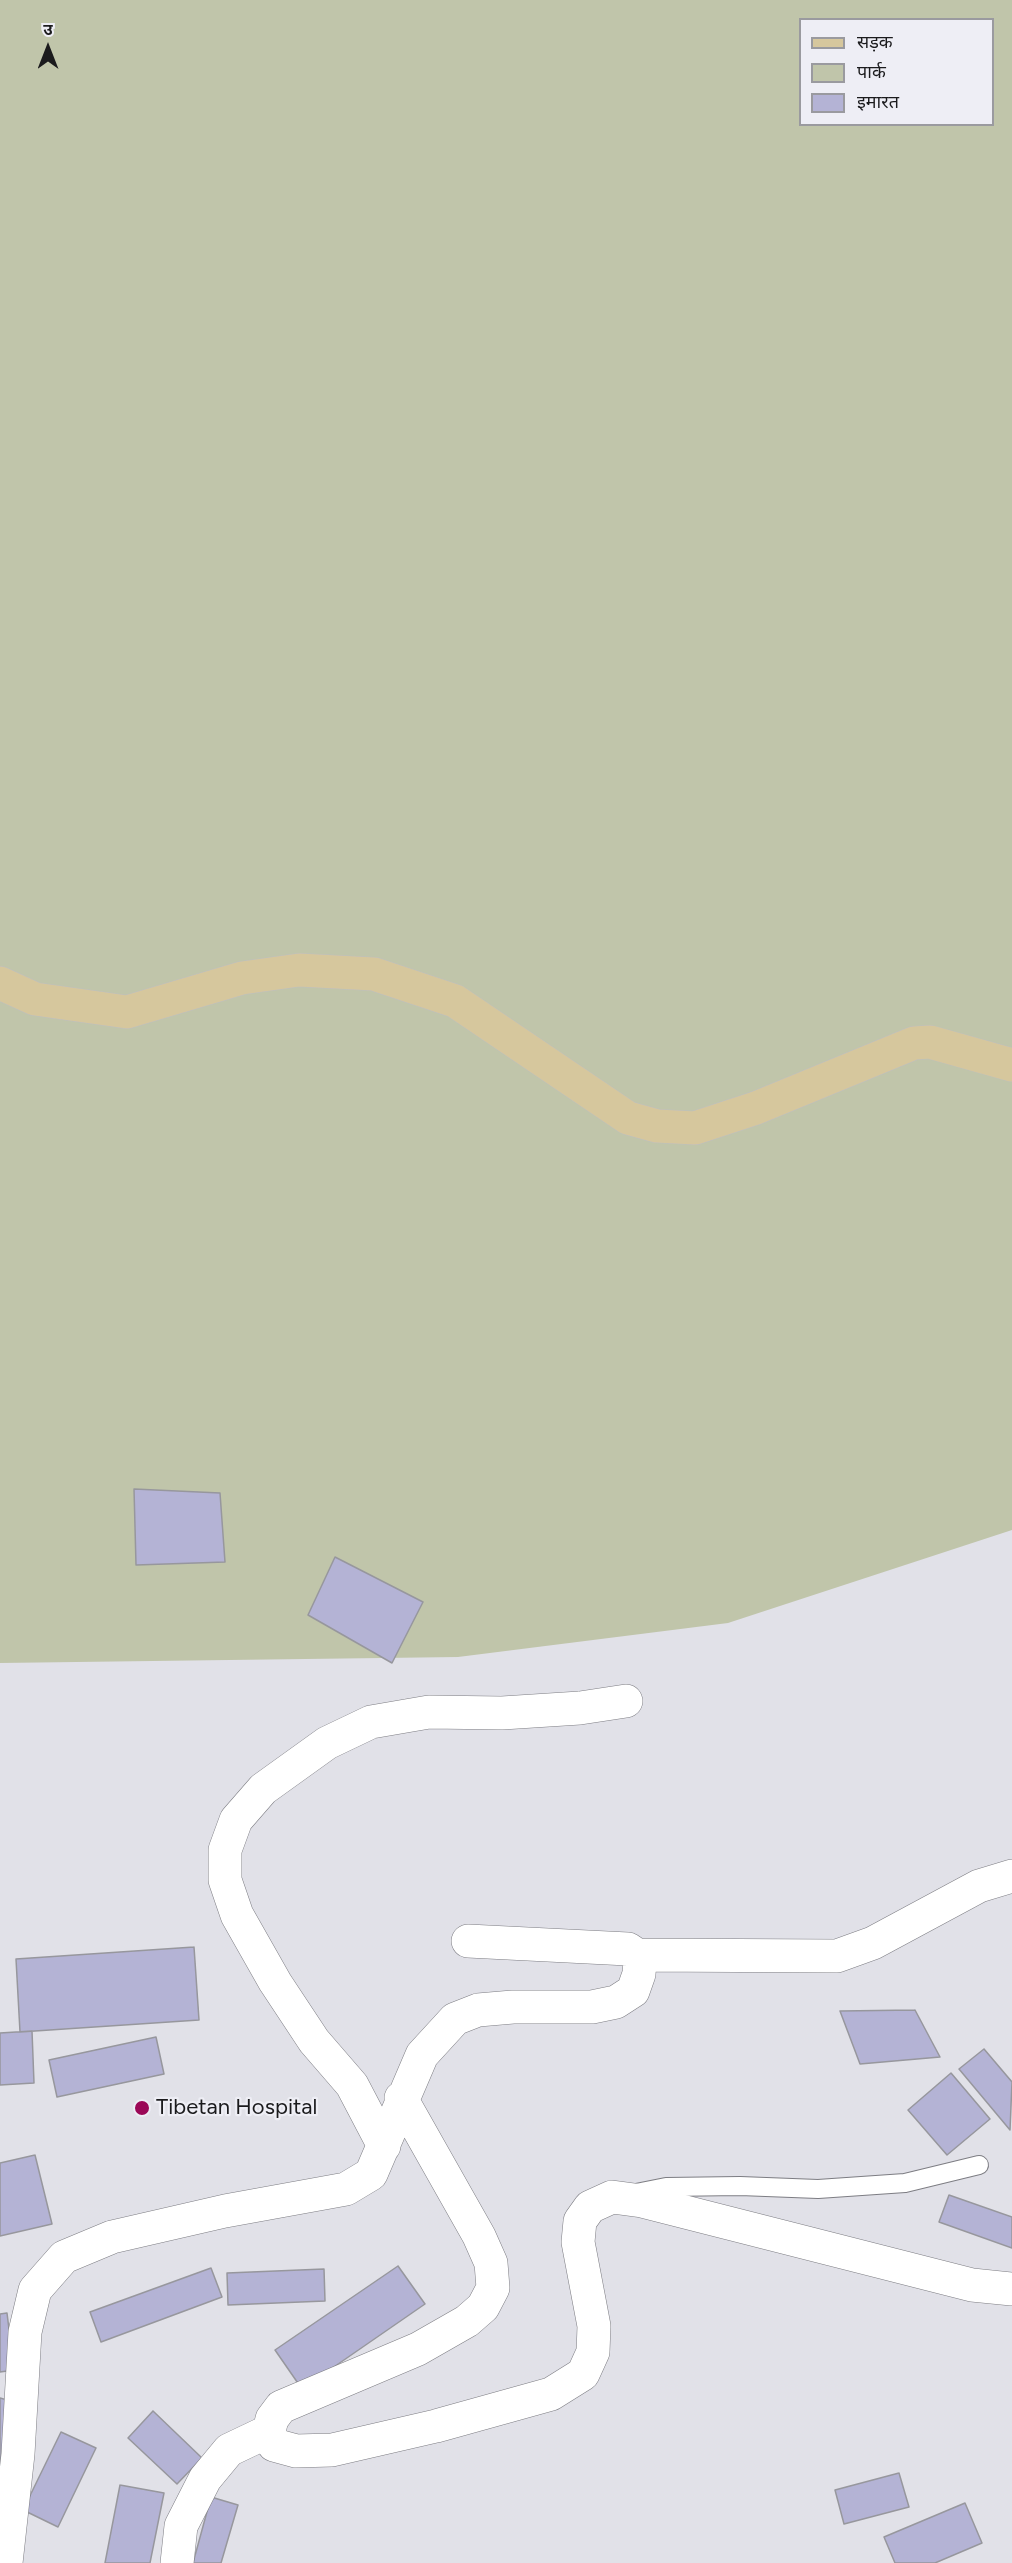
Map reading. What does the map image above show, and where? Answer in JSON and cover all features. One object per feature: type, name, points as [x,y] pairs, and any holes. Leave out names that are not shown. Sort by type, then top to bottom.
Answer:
[{"type":"main road","points":[[0,982],[35,999],[127,1012],[242,978],[299,970],[375,974],[455,1001],[628,1118],[657,1126],[695,1128],[756,1108],[914,1043],[930,1042],[1012,1065]]},
{"type":"street","points":[[384,2146],[352,2085],[308,2031],[275,1982],[237,1915],[225,1880],[225,1850],[236,1820],[272,1782],[327,1743],[371,1722],[429,1712],[502,1713],[580,1708],[626,1701]]},
{"type":"street","points":[[637,1955],[837,1956],[894,1933],[979,1886],[1012,1876]]},
{"type":"street","points":[[6,2563],[18,2454],[25,2332],[35,2290],[64,2257],[112,2237],[225,2211],[346,2189],[371,2174],[384,2146],[401,2098],[422,2055],[456,2019],[478,2010],[513,2007],[592,2007],[616,2002],[633,1991],[639,1974],[640,1961],[637,1955],[628,1949],[468,1941]]},
{"type":"street","points":[[401,2098],[491,2263],[492,2288],[483,2307],[467,2321],[418,2349],[281,2407],[272,2419],[269,2431],[274,2445],[296,2451],[332,2450],[436,2426],[551,2394],[583,2374],[593,2352],[594,2326],[578,2242],[580,2221],[590,2207],[612,2197],[642,2201],[705,2219],[972,2285],[1012,2289]]},
{"type":"street","points":[[177,2563],[181,2526],[205,2479],[229,2450],[269,2431]]},
{"type":"lane","points":[[612,2197],[666,2187],[740,2186],[818,2189],[905,2183],[979,2165]]},
{"type":"green space","points":[[0,0],[1012,0],[1012,1530],[728,1623],[458,1657],[0,1663]]},
{"type":"building","points":[[134,1489],[220,1493],[225,1562],[136,1565]]},
{"type":"building","points":[[335,1557],[423,1602],[392,1663],[308,1615]]},
{"type":"building","points":[[194,1947],[199,2020],[20,2032],[16,1959]]},
{"type":"building","points":[[915,2010],[940,2057],[860,2064],[840,2011]]},
{"type":"building","points":[[32,2031],[34,2083],[0,2085],[0,2033]]},
{"type":"building","points":[[156,2037],[164,2074],[57,2097],[49,2060]]},
{"type":"building","points":[[984,2049],[1012,2082],[1010,2130],[959,2069]]},
{"type":"building","points":[[951,2073],[990,2119],[947,2155],[908,2110]]},
{"type":"building","points":[[35,2155],[52,2224],[0,2236],[0,2163]]},
{"type":"building","points":[[949,2195],[1012,2217],[1012,2248],[939,2222]]},
{"type":"building","points":[[398,2266],[425,2304],[302,2389],[275,2350]]},
{"type":"building","points":[[211,2268],[222,2297],[101,2342],[90,2312]]},
{"type":"building","points":[[324,2269],[325,2301],[228,2305],[227,2273]]},
{"type":"building","points":[[7,2313],[14,2370],[0,2372],[0,2314]]},
{"type":"building","points":[[0,2398],[18,2403],[0,2464]]},
{"type":"building","points":[[153,2411],[202,2458],[177,2484],[128,2438]]},
{"type":"building","points":[[61,2432],[96,2448],[58,2527],[23,2510]]},
{"type":"building","points":[[899,2473],[909,2507],[844,2524],[835,2490]]},
{"type":"building","points":[[120,2485],[164,2493],[150,2563],[105,2563]]},
{"type":"building","points":[[211,2497],[238,2505],[221,2563],[193,2563]]},
{"type":"building","points":[[965,2503],[982,2543],[935,2563],[895,2563],[884,2537]]},
{"type":"place","name":"Tibetan Hospital","points":[[142,2108]]}]
